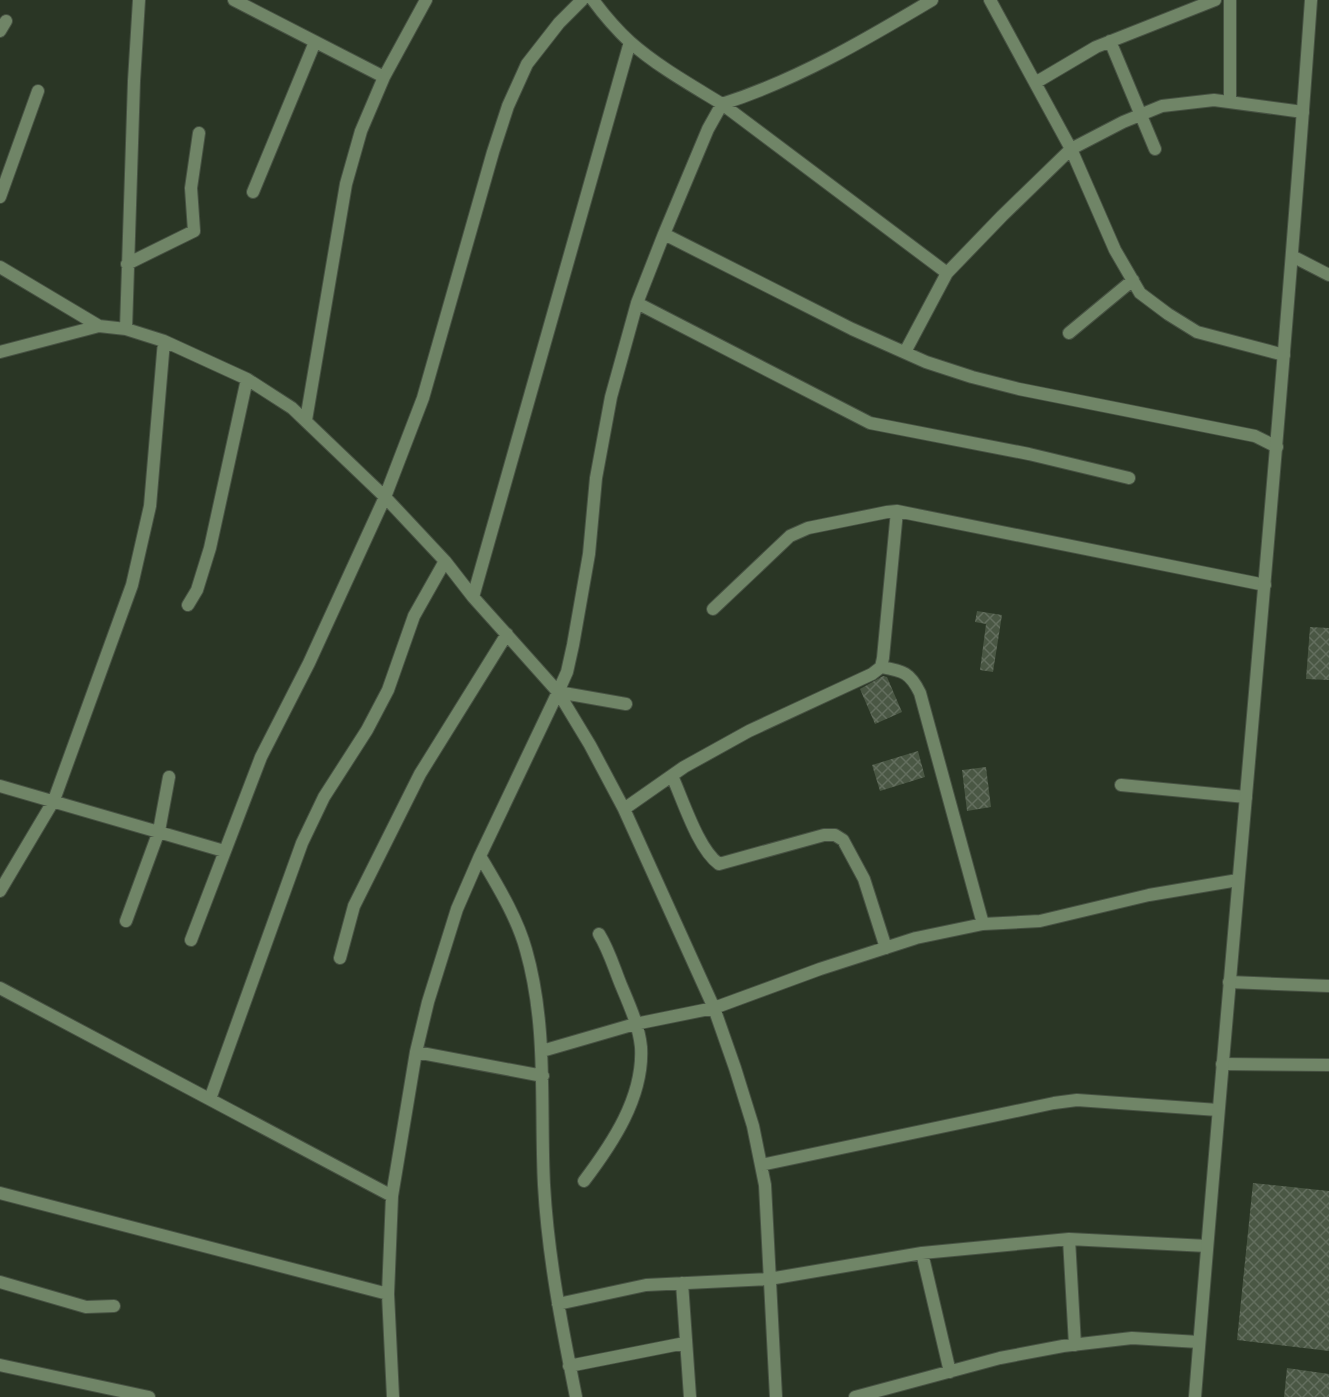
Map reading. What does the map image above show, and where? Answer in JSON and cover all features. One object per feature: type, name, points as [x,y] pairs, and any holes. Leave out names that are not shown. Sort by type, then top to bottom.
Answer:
[{"type":"street","points":[[126,329],[139,0]]},
{"type":"street","points":[[234,0],[384,77]]},
{"type":"street","points":[[306,420],[346,184],[361,131],[384,77],[426,0]]},
{"type":"street","points":[[191,940],[261,757],[309,663],[385,497],[423,398],[508,106],[527,64],[559,23],[582,0]]},
{"type":"street","points":[[593,0],[608,20],[630,42],[722,104],[948,273]]},
{"type":"street","points":[[393,1397],[388,1294],[392,1196],[416,1052],[428,1002],[457,909],[567,672],[589,554],[597,478],[611,397],[637,303],[708,129],[722,104],[783,81],[852,48],[932,0]]},
{"type":"street","points":[[990,0],[1071,149],[1115,250],[1140,293],[1197,332],[1284,355]]},
{"type":"street","points":[[1035,83],[1096,46],[1215,0]]},
{"type":"street","points":[[1230,0],[1230,101]]},
{"type":"street","points":[[1195,1397],[1229,982],[1277,447],[1311,0]]},
{"type":"street","points":[[1110,40],[1155,149]]},
{"type":"street","points":[[253,192],[315,42]]},
{"type":"street","points":[[474,597],[630,42]]},
{"type":"street","points":[[0,197],[38,91]]},
{"type":"street","points":[[905,352],[934,294],[948,273],[1002,216],[1071,149],[1123,122],[1162,106],[1214,100],[1303,112]]},
{"type":"street","points":[[127,264],[194,231],[191,188],[199,133]]},
{"type":"street","points":[[664,234],[852,329],[926,362],[1009,387],[1255,436],[1277,447]]},
{"type":"street","points":[[1292,256],[1329,275]]},
{"type":"street","points":[[0,267],[99,326]]},
{"type":"street","points":[[1069,333],[1133,280]]},
{"type":"street","points":[[637,303],[870,423],[1029,454],[1129,478]]},
{"type":"street","points":[[0,352],[99,326],[126,329],[164,340],[247,379],[292,408],[385,497],[445,561],[558,692],[624,808],[714,1008],[753,1126],[765,1185],[776,1397]]},
{"type":"street","points":[[0,891],[54,800],[135,574],[150,506],[164,340]]},
{"type":"street","points":[[188,605],[197,590],[210,548],[247,379]]},
{"type":"street","points":[[713,609],[790,536],[808,528],[886,512],[897,512],[1265,585]]},
{"type":"street","points":[[624,808],[672,776],[749,731],[872,674],[881,667],[884,658],[897,512]]},
{"type":"street","points":[[210,1099],[302,843],[324,797],[367,729],[388,690],[414,616],[445,561]]},
{"type":"street","points":[[340,958],[354,906],[420,774],[507,634]]},
{"type":"street","points":[[881,667],[903,671],[914,680],[920,693],[983,924]]},
{"type":"street","points":[[558,692],[626,704]]},
{"type":"street","points":[[672,776],[702,844],[709,857],[719,864],[824,835],[836,835],[843,840],[864,879],[886,948]]},
{"type":"street","points":[[126,921],[159,831],[169,777]]},
{"type":"street","points":[[1121,785],[1246,797]]},
{"type":"street","points":[[0,786],[224,851]]},
{"type":"street","points":[[480,856],[507,905],[526,949],[538,1005],[543,1076],[544,1185],[550,1253],[576,1397]]},
{"type":"street","points":[[542,1051],[635,1024],[714,1008],[820,969],[916,938],[983,924],[1040,921],[1149,896],[1238,880]]},
{"type":"street","points":[[584,1181],[607,1151],[626,1115],[638,1082],[641,1047],[608,948],[599,934]]},
{"type":"street","points":[[1229,982],[1329,986]]},
{"type":"street","points":[[0,988],[392,1196]]},
{"type":"street","points":[[416,1052],[543,1076]]},
{"type":"street","points":[[1222,1064],[1329,1065]]},
{"type":"street","points":[[761,1165],[1077,1100],[1218,1110]]},
{"type":"street","points":[[0,1193],[388,1294]]},
{"type":"street","points":[[558,1305],[646,1285],[769,1279],[922,1253],[1069,1239],[1207,1246]]},
{"type":"street","points":[[1069,1239],[1075,1345]]},
{"type":"street","points":[[922,1253],[950,1372]]},
{"type":"street","points":[[0,1282],[86,1307],[114,1306]]},
{"type":"street","points":[[682,1283],[690,1397]]},
{"type":"street","points":[[855,1397],[1000,1358],[1075,1345],[1132,1338],[1199,1342]]},
{"type":"street","points":[[569,1365],[685,1342]]},
{"type":"street","points":[[0,1365],[149,1397]]},
{"type":"building","points":[[977,611],[1002,615],[993,672],[980,670],[986,624],[975,622]]},
{"type":"building","points":[[1310,627],[1329,628],[1329,680],[1306,679]]},
{"type":"building","points":[[883,676],[887,677],[902,712],[875,724],[860,689]]},
{"type":"building","points":[[918,751],[925,777],[880,791],[872,765]]},
{"type":"building","points":[[986,767],[991,807],[967,811],[962,770]]},
{"type":"building","points":[[1253,1183],[1329,1191],[1329,1351],[1237,1340]]},
{"type":"building","points":[[1287,1368],[1329,1374],[1329,1397],[1284,1397]]}]
